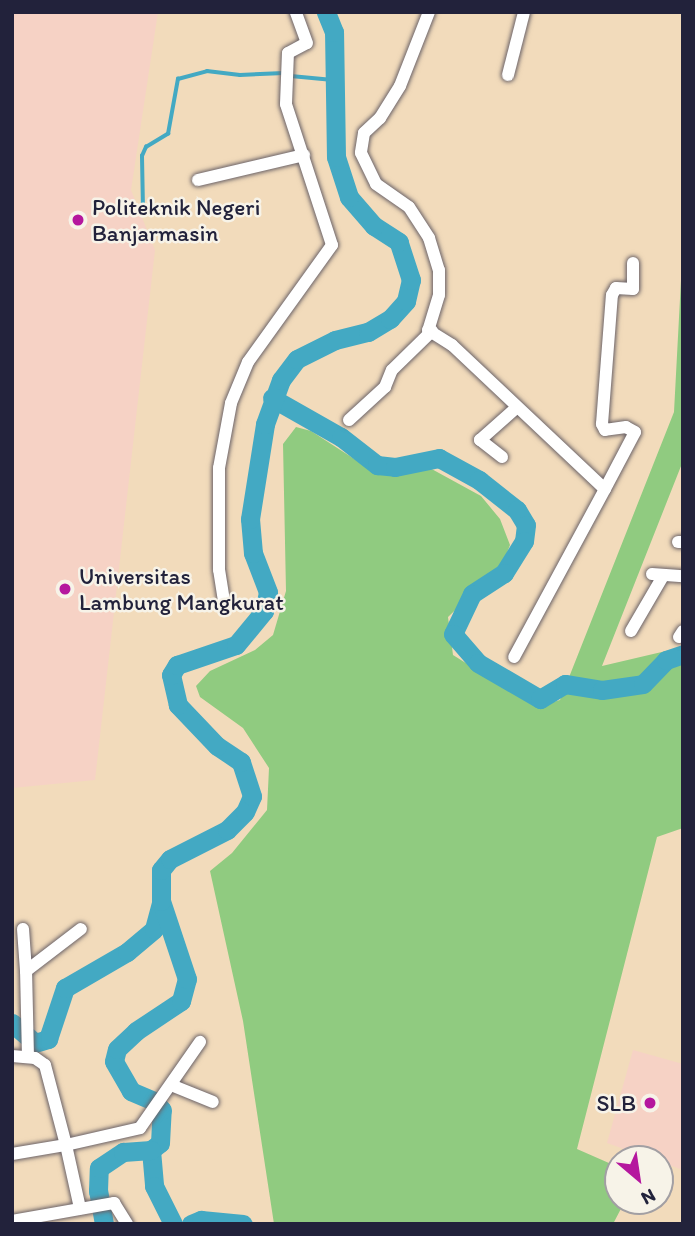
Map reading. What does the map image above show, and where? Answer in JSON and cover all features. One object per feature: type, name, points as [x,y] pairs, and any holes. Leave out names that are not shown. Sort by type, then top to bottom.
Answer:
[{"type":"street","points":[[224,601],[219,570],[219,468],[230,402],[248,362],[332,248],[287,109],[288,53],[307,43],[296,12]]},
{"type":"street","points":[[429,12],[401,86],[360,143],[376,184],[409,207],[429,238],[439,270],[439,295],[427,324],[515,409],[605,489]]},
{"type":"street","points":[[508,75],[524,12]]},
{"type":"street","points":[[198,180],[304,155]]},
{"type":"street","points":[[514,657],[635,432],[626,427],[605,430],[602,425],[612,295],[616,288],[633,289],[633,263]]},
{"type":"street","points":[[349,420],[385,387],[392,370],[432,331]]},
{"type":"street","points":[[502,457],[480,440],[515,409]]},
{"type":"street","points":[[631,631],[657,575],[683,576]]},
{"type":"street","points":[[23,929],[29,1057]]},
{"type":"street","points":[[26,971],[81,929]]},
{"type":"street","points":[[12,1154],[140,1128],[200,1042]]},
{"type":"street","points":[[12,1056],[40,1060],[48,1070],[80,1208]]},
{"type":"street","points":[[170,1087],[213,1102]]},
{"type":"street","points":[[12,1221],[114,1203],[127,1224]]},
{"type":"shaded area","points":[[12,12],[158,12],[131,190],[155,250],[95,780],[12,788]]},
{"type":"shaded area","name":"SLB","points":[[633,1050],[683,1064],[683,1170],[674,1167],[674,1145],[607,1143]]},
{"type":"green space","points":[[683,242],[683,461],[602,666],[683,647],[683,828],[657,837],[577,1149],[604,1161],[604,1215],[618,1215],[613,1224],[274,1224],[243,1021],[210,871],[232,853],[267,810],[269,768],[243,728],[200,697],[196,686],[210,671],[255,650],[273,635],[286,591],[283,444],[296,427],[311,431],[376,473],[410,473],[428,467],[481,496],[500,519],[510,545],[502,565],[448,617],[453,655],[536,707],[560,700],[674,412]]},
{"type":"waterway","points":[[151,1150],[160,1143],[162,1110],[154,1101],[131,1091],[114,1061],[117,1049],[136,1031],[181,1001],[187,979],[161,901],[161,870],[170,859],[227,830],[245,812],[252,796],[241,762],[217,746],[178,705],[171,675],[177,665],[236,645],[264,611],[268,592],[253,553],[250,519],[265,424],[281,380],[297,359],[335,340],[368,332],[390,319],[406,301],[411,280],[399,242],[374,226],[349,197],[336,157],[334,32],[326,12]]},
{"type":"waterway","points":[[143,209],[142,156],[146,147],[168,134],[178,79],[207,71],[240,75],[284,73]]},
{"type":"waterway","points":[[291,76],[333,80]]},
{"type":"waterway","points":[[272,398],[341,437],[377,465],[395,467],[439,458],[479,480],[517,510],[526,525],[524,541],[504,573],[472,594],[453,634],[478,663],[540,699],[565,684],[602,690],[643,684],[666,660],[683,654]]},
{"type":"waterway","points":[[12,1023],[35,1043],[48,1039],[65,988],[127,952],[154,929],[161,903]]},
{"type":"waterway","points":[[151,1150],[154,1186],[173,1224]]},
{"type":"waterway","points":[[104,1224],[98,1191],[99,1168],[123,1152],[151,1150]]},
{"type":"waterway","points":[[191,1224],[201,1220],[243,1224]]},
{"type":"place","name":"Politeknik Negeri Banjarmasin","points":[[78,220]]},
{"type":"place","name":"Universitas Lambung Mangkurat","points":[[65,589]]},
{"type":"place","name":"SLB","points":[[650,1103]]}]
